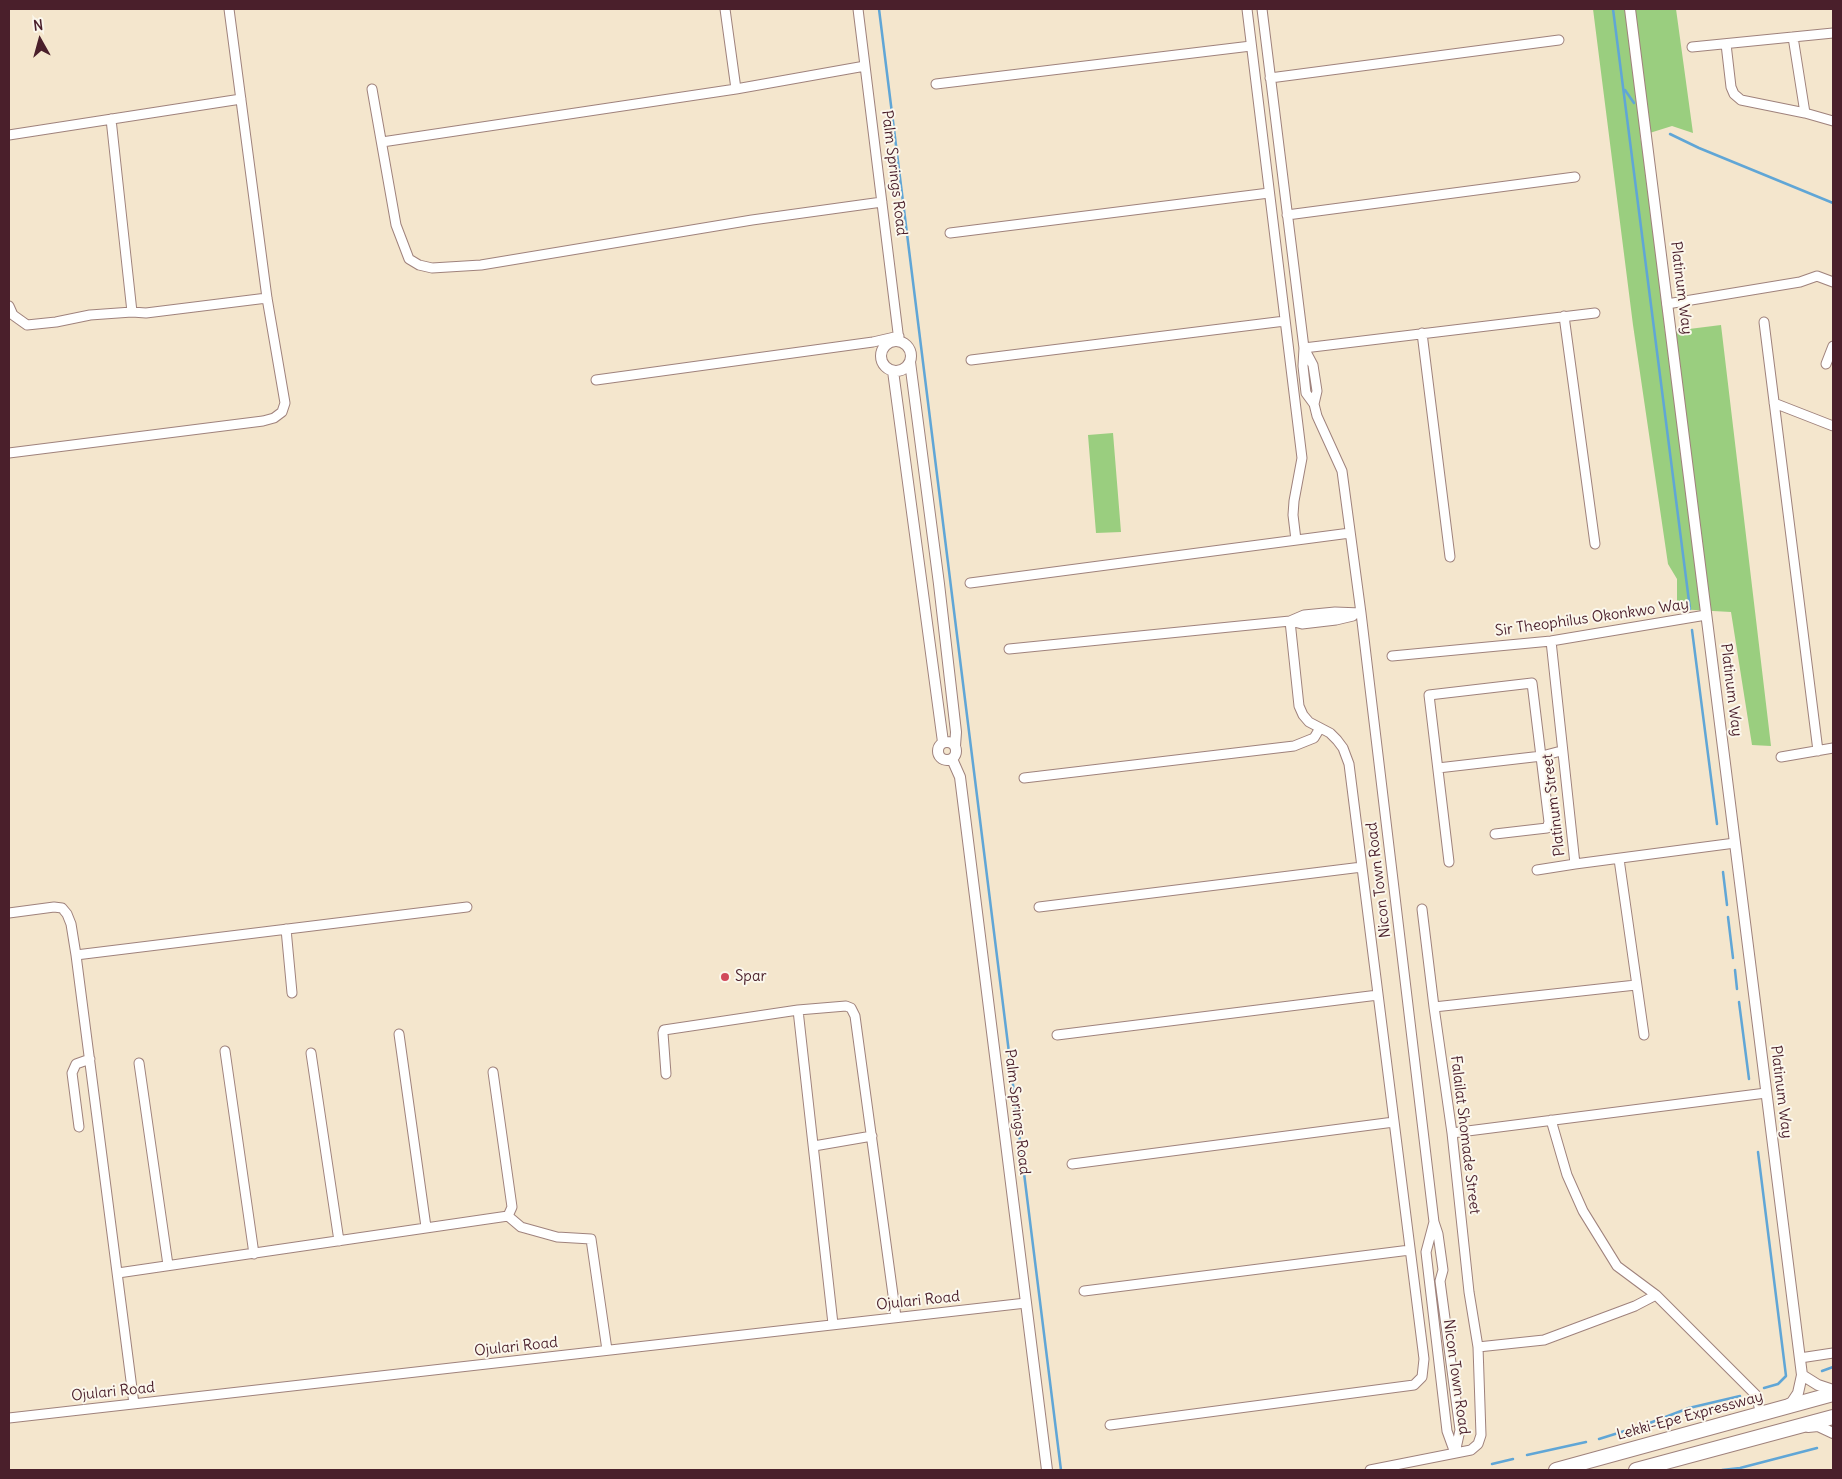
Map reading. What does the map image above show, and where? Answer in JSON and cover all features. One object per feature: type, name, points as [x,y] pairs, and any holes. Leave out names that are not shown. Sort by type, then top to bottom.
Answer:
[{"type":"highway","name":"Lekki-Epe Expressway","points":[[1556,1470],[1833,1394]]},
{"type":"highway","points":[[1636,1470],[1833,1416]]},
{"type":"street","points":[[9,453],[207,429],[274,418],[282,412],[285,403],[267,298],[229,9]]},
{"type":"street","points":[[725,9],[736,89]]},
{"type":"street","name":"Palm Springs Road","points":[[858,9],[899,339]]},
{"type":"street","points":[[1247,9],[1302,458],[1294,501],[1293,515],[1296,540]]},
{"type":"street","name":"Nicon Town Road","points":[[1262,9],[1304,348],[1303,366],[1306,393],[1314,404],[1317,416],[1342,471],[1361,613],[1434,1222],[1438,1234],[1443,1270],[1440,1282],[1460,1430],[1456,1453]]},
{"type":"street","name":"Platinum Way","points":[[1631,9],[1802,1375],[1798,1393],[1792,1402],[1785,1407]]},
{"type":"street","points":[[1692,47],[1833,33]]},
{"type":"street","points":[[1793,37],[1805,113]]},
{"type":"street","points":[[1270,78],[1559,40]]},
{"type":"street","points":[[1726,44],[1731,87],[1734,94],[1741,100],[1805,113],[1833,121]]},
{"type":"street","points":[[936,84],[1251,46]]},
{"type":"street","points":[[382,142],[736,89],[865,66]]},
{"type":"street","points":[[372,89],[396,225],[409,259],[419,265],[432,268],[481,265],[752,220],[882,202]]},
{"type":"street","points":[[9,135],[241,100]]},
{"type":"street","points":[[110,119],[132,312]]},
{"type":"street","points":[[1287,215],[1575,178]]},
{"type":"street","points":[[950,233],[1269,193]]},
{"type":"street","points":[[1667,304],[1800,282],[1817,276],[1833,282]]},
{"type":"street","points":[[9,306],[13,315],[27,325],[56,322],[90,315],[146,313],[267,298]]},
{"type":"street","points":[[1304,348],[1595,312]]},
{"type":"street","points":[[1564,316],[1595,544]]},
{"type":"street","points":[[971,360],[1285,321]]},
{"type":"street","points":[[1764,322],[1818,751]]},
{"type":"street","points":[[1422,334],[1450,557]]},
{"type":"street","points":[[899,339],[889,342],[882,349],[882,363],[893,371],[903,369],[910,362]]},
{"type":"street","points":[[596,380],[899,339],[908,347],[912,356],[910,362],[956,732],[956,753],[952,758],[943,759],[938,755],[937,748],[943,742],[950,742],[955,746]]},
{"type":"street","points":[[1826,364],[1833,346]]},
{"type":"street","points":[[893,371],[943,742]]},
{"type":"street","points":[[1774,403],[1833,426]]},
{"type":"street","points":[[970,583],[1350,533]]},
{"type":"street","points":[[1009,649],[1290,621],[1302,624],[1336,620],[1361,613]]},
{"type":"street","name":"Sir Theophilus Okonkwo Way","points":[[1392,656],[1551,641],[1706,615]]},
{"type":"street","points":[[1110,1425],[1414,1384],[1422,1376],[1424,1359],[1349,764],[1343,748],[1330,733],[1309,722],[1299,706],[1290,621]]},
{"type":"street","name":"Platinum Street","points":[[1551,641],[1575,864],[1735,844]]},
{"type":"street","points":[[1449,862],[1429,696],[1532,683],[1549,822],[1547,828],[1495,834]]},
{"type":"street","points":[[1024,778],[1294,746],[1314,738],[1320,728]]},
{"type":"street","points":[[1781,757],[1833,748]]},
{"type":"street","points":[[1438,768],[1542,756],[1562,751]]},
{"type":"street","name":"Palm Springs Road","points":[[952,758],[960,777],[1047,1470]]},
{"type":"street","points":[[1619,859],[1644,1035]]},
{"type":"street","points":[[1537,870],[1575,864]]},
{"type":"street","points":[[1039,907],[1362,867]]},
{"type":"street","points":[[9,912],[54,907],[62,908],[71,924],[134,1404]]},
{"type":"street","points":[[76,955],[467,907]]},
{"type":"street","name":"Falailat Shomade Street","points":[[1370,1470],[1471,1450],[1478,1444],[1481,1435],[1478,1346],[1469,1292],[1452,1133],[1422,909]]},
{"type":"street","points":[[286,929],[292,993]]},
{"type":"street","points":[[1434,1007],[1636,985]]},
{"type":"street","points":[[1057,1036],[1378,995]]},
{"type":"street","points":[[666,1074],[664,1030],[798,1010],[846,1006],[851,1008],[855,1016],[896,1317]]},
{"type":"street","points":[[798,1010],[833,1324]]},
{"type":"street","points":[[399,1034],[426,1227]]},
{"type":"street","points":[[225,1051],[254,1254]]},
{"type":"street","points":[[311,1053],[339,1241]]},
{"type":"street","points":[[79,1127],[72,1073],[76,1064],[90,1059]]},
{"type":"street","points":[[139,1064],[168,1266]]},
{"type":"street","points":[[493,1072],[512,1207],[508,1216]]},
{"type":"street","points":[[1452,1133],[1766,1093]]},
{"type":"street","points":[[1551,1120],[1567,1175],[1583,1211],[1617,1266],[1656,1295],[1756,1395],[1761,1414]]},
{"type":"street","points":[[1072,1164],[1394,1122]]},
{"type":"street","points":[[814,1146],[872,1136]]},
{"type":"street","points":[[118,1273],[508,1216],[521,1227],[557,1237],[591,1239],[607,1350]]},
{"type":"street","name":"Nicon Town Road","points":[[1434,1222],[1426,1252],[1447,1432],[1456,1453]]},
{"type":"street","points":[[1084,1291],[1410,1250]]},
{"type":"street","points":[[1426,1252],[1440,1250]]},
{"type":"street","points":[[1430,1283],[1440,1282]]},
{"type":"street","points":[[1478,1346],[1544,1340],[1635,1306],[1656,1295]]},
{"type":"street","name":"Ojulari Road","points":[[9,1418],[1026,1302]]},
{"type":"street","points":[[1800,1358],[1833,1353]]},
{"type":"street","points":[[1802,1375],[1818,1385],[1833,1390]]},
{"type":"street","points":[[1795,1427],[1818,1426],[1833,1433]]},
{"type":"green space","points":[[1593,9],[1676,9],[1693,133],[1672,126],[1640,136],[1656,225],[1665,332],[1721,325],[1771,746],[1752,745],[1731,612],[1677,609],[1677,579],[1668,564],[1633,325]]},
{"type":"green space","points":[[1113,433],[1121,532],[1096,533],[1088,435]]},
{"type":"waterway","points":[[879,9],[1061,1470]]},
{"type":"waterway","points":[[1613,9],[1690,609]]},
{"type":"waterway","points":[[1625,90],[1634,103]]},
{"type":"waterway","points":[[1670,134],[1699,148],[1833,203]]},
{"type":"waterway","points":[[1692,630],[1717,824]]},
{"type":"waterway","points":[[1723,872],[1727,905]]},
{"type":"waterway","points":[[1728,917],[1733,958]]},
{"type":"waterway","points":[[1735,970],[1737,989]]},
{"type":"waterway","points":[[1739,1002],[1749,1079]]},
{"type":"waterway","points":[[1758,1152],[1786,1376],[1778,1384],[1764,1388]]},
{"type":"waterway","points":[[1822,1371],[1833,1367]]},
{"type":"waterway","points":[[1599,1439],[1689,1408],[1740,1396]]},
{"type":"waterway","points":[[1527,1455],[1586,1442]]},
{"type":"waterway","points":[[1722,1470],[1740,1468],[1817,1448]]},
{"type":"waterway","points":[[1492,1464],[1513,1459]]},
{"type":"place","name":"Spar","points":[[725,977]]}]
